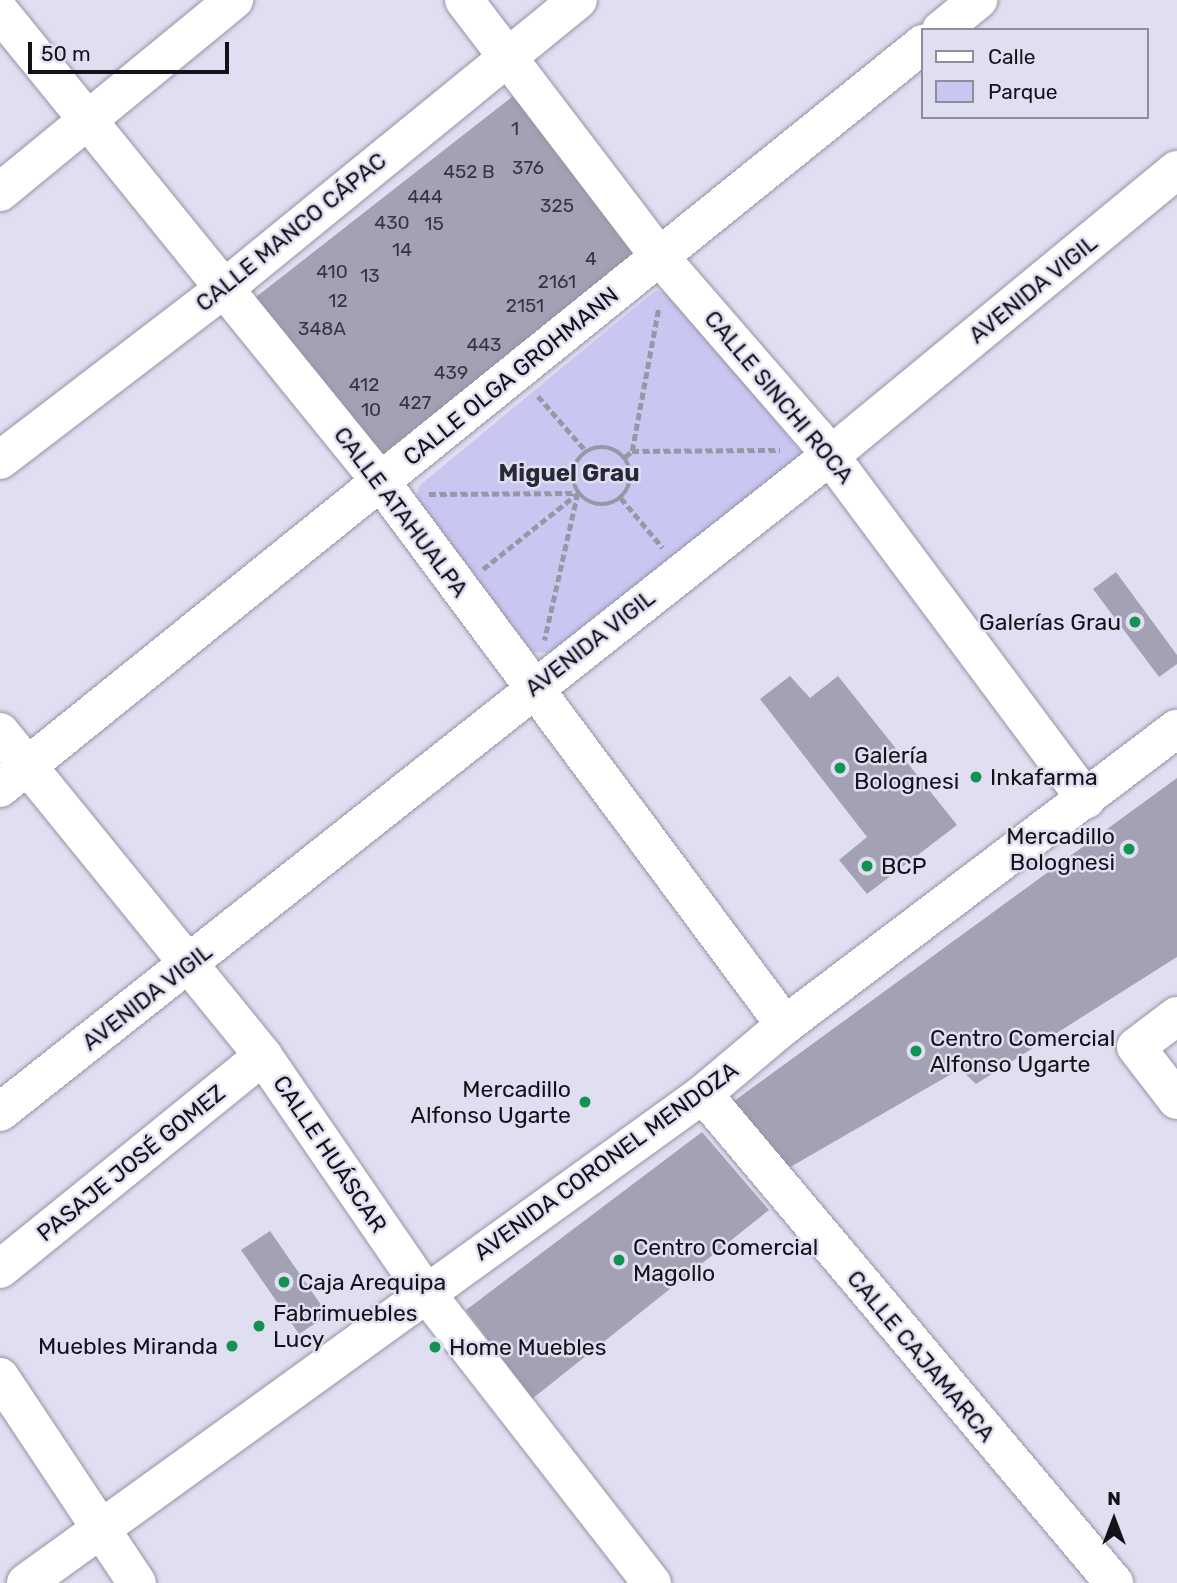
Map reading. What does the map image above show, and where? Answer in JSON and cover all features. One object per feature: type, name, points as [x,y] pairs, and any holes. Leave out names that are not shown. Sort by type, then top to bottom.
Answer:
[{"type":"street","points":[[0,192],[234,0]]},
{"type":"street","name":"CALLE SINCHI ROCA","points":[[464,0],[659,256],[831,456],[1086,799]]},
{"type":"street","name":"CALLE MANCO CÁPAC","points":[[0,460],[226,287],[578,0]]},
{"type":"street","points":[[943,28],[978,0]]},
{"type":"street","name":"CALLE ATAHUALPA","points":[[0,12],[226,287],[381,482],[785,1025]]},
{"type":"street","name":"CALLE OLGA GROHMANN","points":[[13,777],[922,45]]},
{"type":"street","name":"AVENIDA VIGIL","points":[[0,1112],[190,964],[533,688],[831,456],[1177,170]]},
{"type":"street","name":"AVENIDA CORONEL MENDOZA","points":[[26,1583],[100,1525],[703,1094],[785,1025],[1177,729]]},
{"type":"street","name":"CALLE HUÁSCAR","points":[[0,732],[13,777],[190,964],[263,1056],[426,1293],[652,1583]]},
{"type":"street","points":[[1177,1016],[1136,1047],[1177,1100]]},
{"type":"street","name":"PASAJE JOSÉ GOMEZ","points":[[0,1269],[263,1056]]},
{"type":"street","name":"CALLE CAJAMARCA","points":[[703,1094],[1114,1583]]},
{"type":"street","points":[[0,1377],[137,1583]]},
{"type":"path","points":[[659,302],[669,306]]},
{"type":"path","points":[[650,308],[659,302]]},
{"type":"path","points":[[625,457],[632,451],[659,302]]},
{"type":"path","points":[[527,404],[548,387]]},
{"type":"path","points":[[538,395],[586,451]]},
{"type":"path","points":[[774,443],[778,453]]},
{"type":"path","points":[[544,643],[578,493],[574,466],[586,451],[604,447],[625,457]]},
{"type":"path","points":[[632,451],[778,453]]},
{"type":"path","points":[[772,462],[778,453]]},
{"type":"path","points":[[425,494],[578,493],[594,505],[621,498],[631,481],[625,457]]},
{"type":"path","points":[[427,505],[425,494],[428,488]]},
{"type":"path","points":[[479,571],[578,493]]},
{"type":"path","points":[[621,498],[666,552]]},
{"type":"path","points":[[655,560],[676,544]]},
{"type":"path","points":[[472,562],[486,581]]},
{"type":"path","points":[[531,638],[544,643],[553,639]]},
{"type":"green space","points":[[656,290],[673,296],[804,456],[552,653],[532,652],[416,499],[420,485]]},
{"type":"building","points":[[517,93],[641,254],[387,460],[256,297]]},
{"type":"building","name":"Galerías Grau","points":[[1116,572],[1177,655],[1177,664],[1159,677],[1093,589]]},
{"type":"building","points":[[790,676],[810,698],[838,676],[957,825],[867,894],[839,860],[867,837],[760,699]]},
{"type":"building","points":[[1177,778],[1177,957],[976,1084],[960,1069],[780,1173],[730,1104]]},
{"type":"building","name":"Centro Comercial Magollo","points":[[702,1132],[769,1210],[532,1399],[466,1310]]},
{"type":"building","name":"Caja Arequipa","points":[[270,1231],[328,1315],[299,1334],[241,1250]]},
{"type":"place","name":"Galerías Grau","points":[[1135,622]]},
{"type":"place","name":"Galería Bolognesi","points":[[840,768]]},
{"type":"place","name":"Inkafarma","points":[[976,777]]},
{"type":"place","name":"Mercadillo Bolognesi","points":[[1129,849]]},
{"type":"place","name":"BCP","points":[[867,866]]},
{"type":"place","name":"Centro Comercial Alfonso Ugarte","points":[[916,1051]]},
{"type":"place","name":"Mercadillo Alfonso Ugarte","points":[[585,1102]]},
{"type":"place","name":"Centro Comercial Magollo","points":[[619,1260]]},
{"type":"place","name":"Caja Arequipa","points":[[284,1282]]},
{"type":"place","name":"Fabrimuebles Lucy","points":[[259,1326]]},
{"type":"place","name":"Muebles Miranda","points":[[232,1346]]},
{"type":"place","name":"Home Muebles","points":[[435,1347]]},
{"type":"district","name":"Miguel Grau","points":[[569,474]]}]
